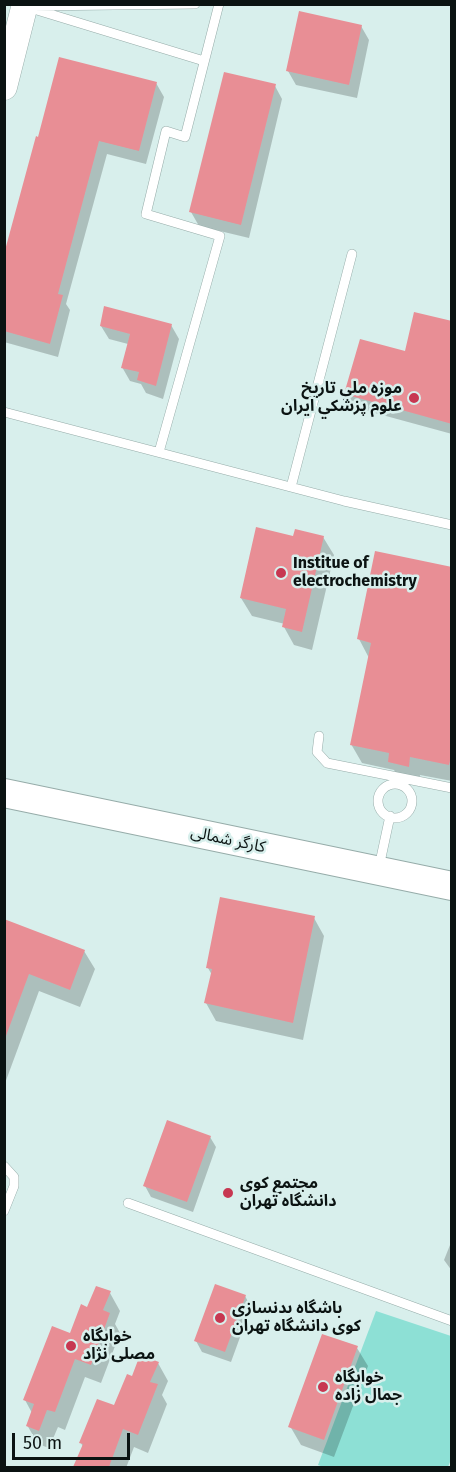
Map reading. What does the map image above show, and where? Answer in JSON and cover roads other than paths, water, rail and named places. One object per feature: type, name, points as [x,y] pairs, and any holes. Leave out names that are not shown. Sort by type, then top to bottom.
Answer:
[{"type":"main road","name":"کارگر شمالی","points":[[4,793],[452,886]]},
{"type":"street","points":[[4,87],[16,9]]},
{"type":"lane","points":[[16,9],[195,4]]},
{"type":"lane","points":[[159,452],[220,236],[146,214],[166,131],[185,137],[219,4]]},
{"type":"lane","points":[[16,9],[204,62]]},
{"type":"lane","points":[[291,487],[352,254]]},
{"type":"lane","points":[[4,412],[291,487],[452,525]]},
{"type":"lane","points":[[320,736],[317,752],[327,763],[398,781],[452,788]]},
{"type":"lane","points":[[398,781],[410,794],[411,804],[405,813],[395,817],[385,814],[379,805],[379,794],[387,786],[398,781]]},
{"type":"lane","points":[[378,871],[390,816]]},
{"type":"lane","points":[[4,1166],[14,1177],[14,1186],[4,1211]]},
{"type":"lane","points":[[128,1203],[452,1321]]},
{"type":"place","name":"موزه ملي تاريخ علوم پزشكي ايران","points":[[414,398]]},
{"type":"place","name":"Institue of electrochemistry","points":[[281,573]]},
{"type":"place","name":"مجتمع کوی دانشگاه تهران","points":[[228,1193]]},
{"type":"place","name":"باشگاه بدنسازی کوی دانشگاه تهران","points":[[220,1318]]},
{"type":"place","name":"خوابگاه مصلی نژاد","points":[[71,1346]]},
{"type":"place","name":"خوابگاه جمال زاده","points":[[323,1387]]}]
